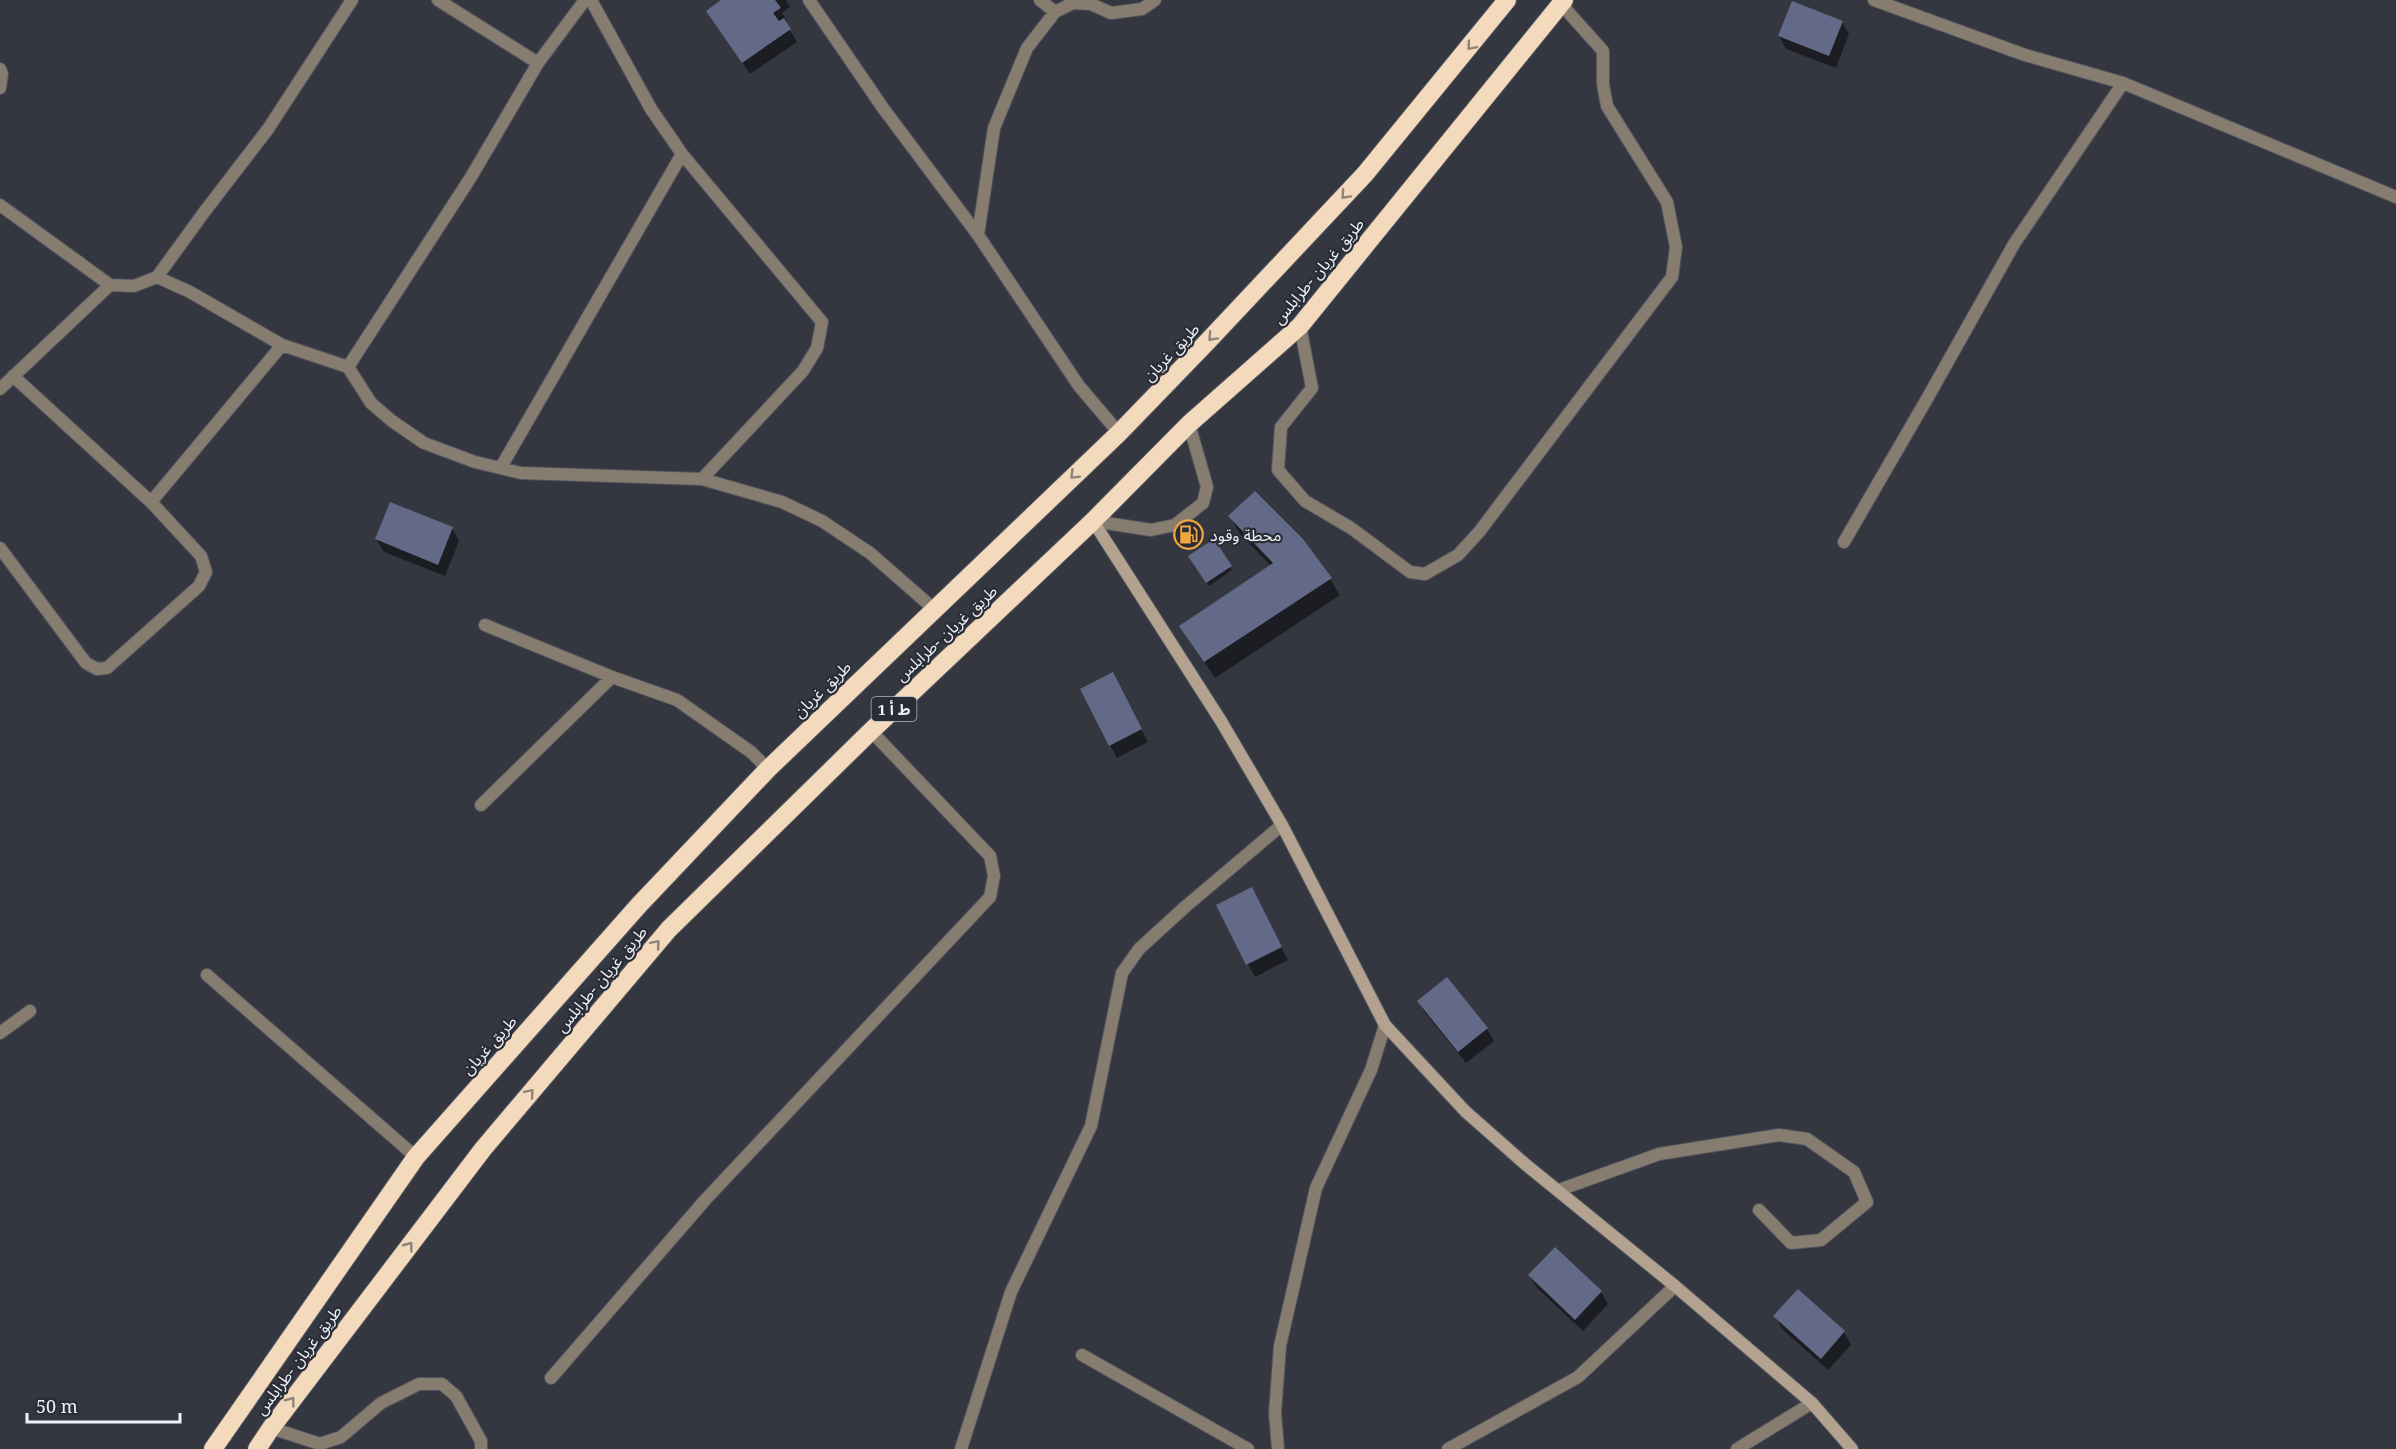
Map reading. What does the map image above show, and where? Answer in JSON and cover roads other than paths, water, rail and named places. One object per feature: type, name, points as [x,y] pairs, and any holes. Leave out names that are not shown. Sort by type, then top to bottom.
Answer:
[{"type":"highway","name":"طريق غريان -طرابلس","points":[[257,1449],[483,1149],[662,938],[871,730],[1094,521],[1189,424],[1300,326],[1563,2]]},
{"type":"highway","name":"طريق غريان","points":[[213,1449],[416,1157],[639,905],[768,769],[1119,433],[1208,341],[1365,174],[1502,6]]},
{"type":"street","points":[[0,205],[110,285],[134,286],[157,277],[204,211],[268,129],[352,0]]},
{"type":"street","points":[[438,0],[538,63]]},
{"type":"street","points":[[348,367],[471,177],[538,63],[585,0]]},
{"type":"street","points":[[591,0],[651,109],[682,154],[822,322],[817,348],[803,371],[702,479]]},
{"type":"street","points":[[809,0],[883,108],[978,235],[1079,386],[1119,433]]},
{"type":"street","points":[[1040,0],[1055,12]]},
{"type":"street","points":[[978,235],[994,128],[1027,48],[1055,12],[1073,3],[1091,4],[1111,13],[1142,9],[1155,0]]},
{"type":"street","points":[[1874,0],[2025,56],[2123,83],[2396,197]]},
{"type":"street","points":[[1300,326],[1312,388],[1281,427],[1278,470],[1305,501],[1351,528],[1410,572],[1425,574],[1458,555],[1479,532],[1672,277],[1676,247],[1667,202],[1607,106],[1603,84],[1603,51],[1563,2]]},
{"type":"street","points":[[0,69],[2,74],[0,88]]},
{"type":"street","points":[[1844,542],[1929,397],[2014,244],[2123,83]]},
{"type":"street","points":[[501,467],[682,154]]},
{"type":"street","points":[[157,277],[190,292],[282,345],[348,367],[371,403],[424,443],[475,462],[521,473],[702,479],[782,502],[822,522],[870,553],[934,609]]},
{"type":"street","points":[[0,389],[110,285]]},
{"type":"street","points":[[151,502],[282,345]]},
{"type":"street","points":[[0,549],[86,663],[97,669],[107,668],[199,586],[206,572],[201,556],[151,502],[13,376]]},
{"type":"street","points":[[1094,521],[1151,530],[1175,525],[1203,504],[1207,487],[1189,424]]},
{"type":"street","points":[[1094,521],[1221,721],[1282,825],[1385,1025],[1465,1111],[1525,1164],[1675,1286],[1812,1403],[1852,1449]]},
{"type":"street","points":[[485,625],[612,677],[677,700],[751,752],[768,769]]},
{"type":"street","points":[[481,805],[612,677]]},
{"type":"street","points":[[551,1378],[705,1198],[990,897],[994,876],[990,856],[871,730]]},
{"type":"street","points":[[961,1449],[1011,1292],[1091,1126],[1122,973],[1139,949],[1282,825]]},
{"type":"street","points":[[207,975],[416,1157]]},
{"type":"street","points":[[0,1033],[30,1011]]},
{"type":"street","points":[[1278,1449],[1275,1413],[1280,1346],[1316,1188],[1371,1071],[1385,1025]]},
{"type":"street","points":[[1559,1190],[1659,1154],[1779,1135],[1807,1139],[1854,1172],[1867,1202],[1821,1240],[1791,1243],[1759,1210]]},
{"type":"street","points":[[1448,1449],[1578,1377],[1675,1286]]},
{"type":"street","points":[[1082,1355],[1248,1449]]},
{"type":"street","points":[[271,1428],[320,1444],[341,1437],[381,1403],[419,1384],[442,1384],[456,1396],[481,1441],[481,1449]]},
{"type":"street","points":[[1737,1449],[1812,1403]]},
{"type":"place","name":"محطة وقود","points":[[1189,535]]}]
